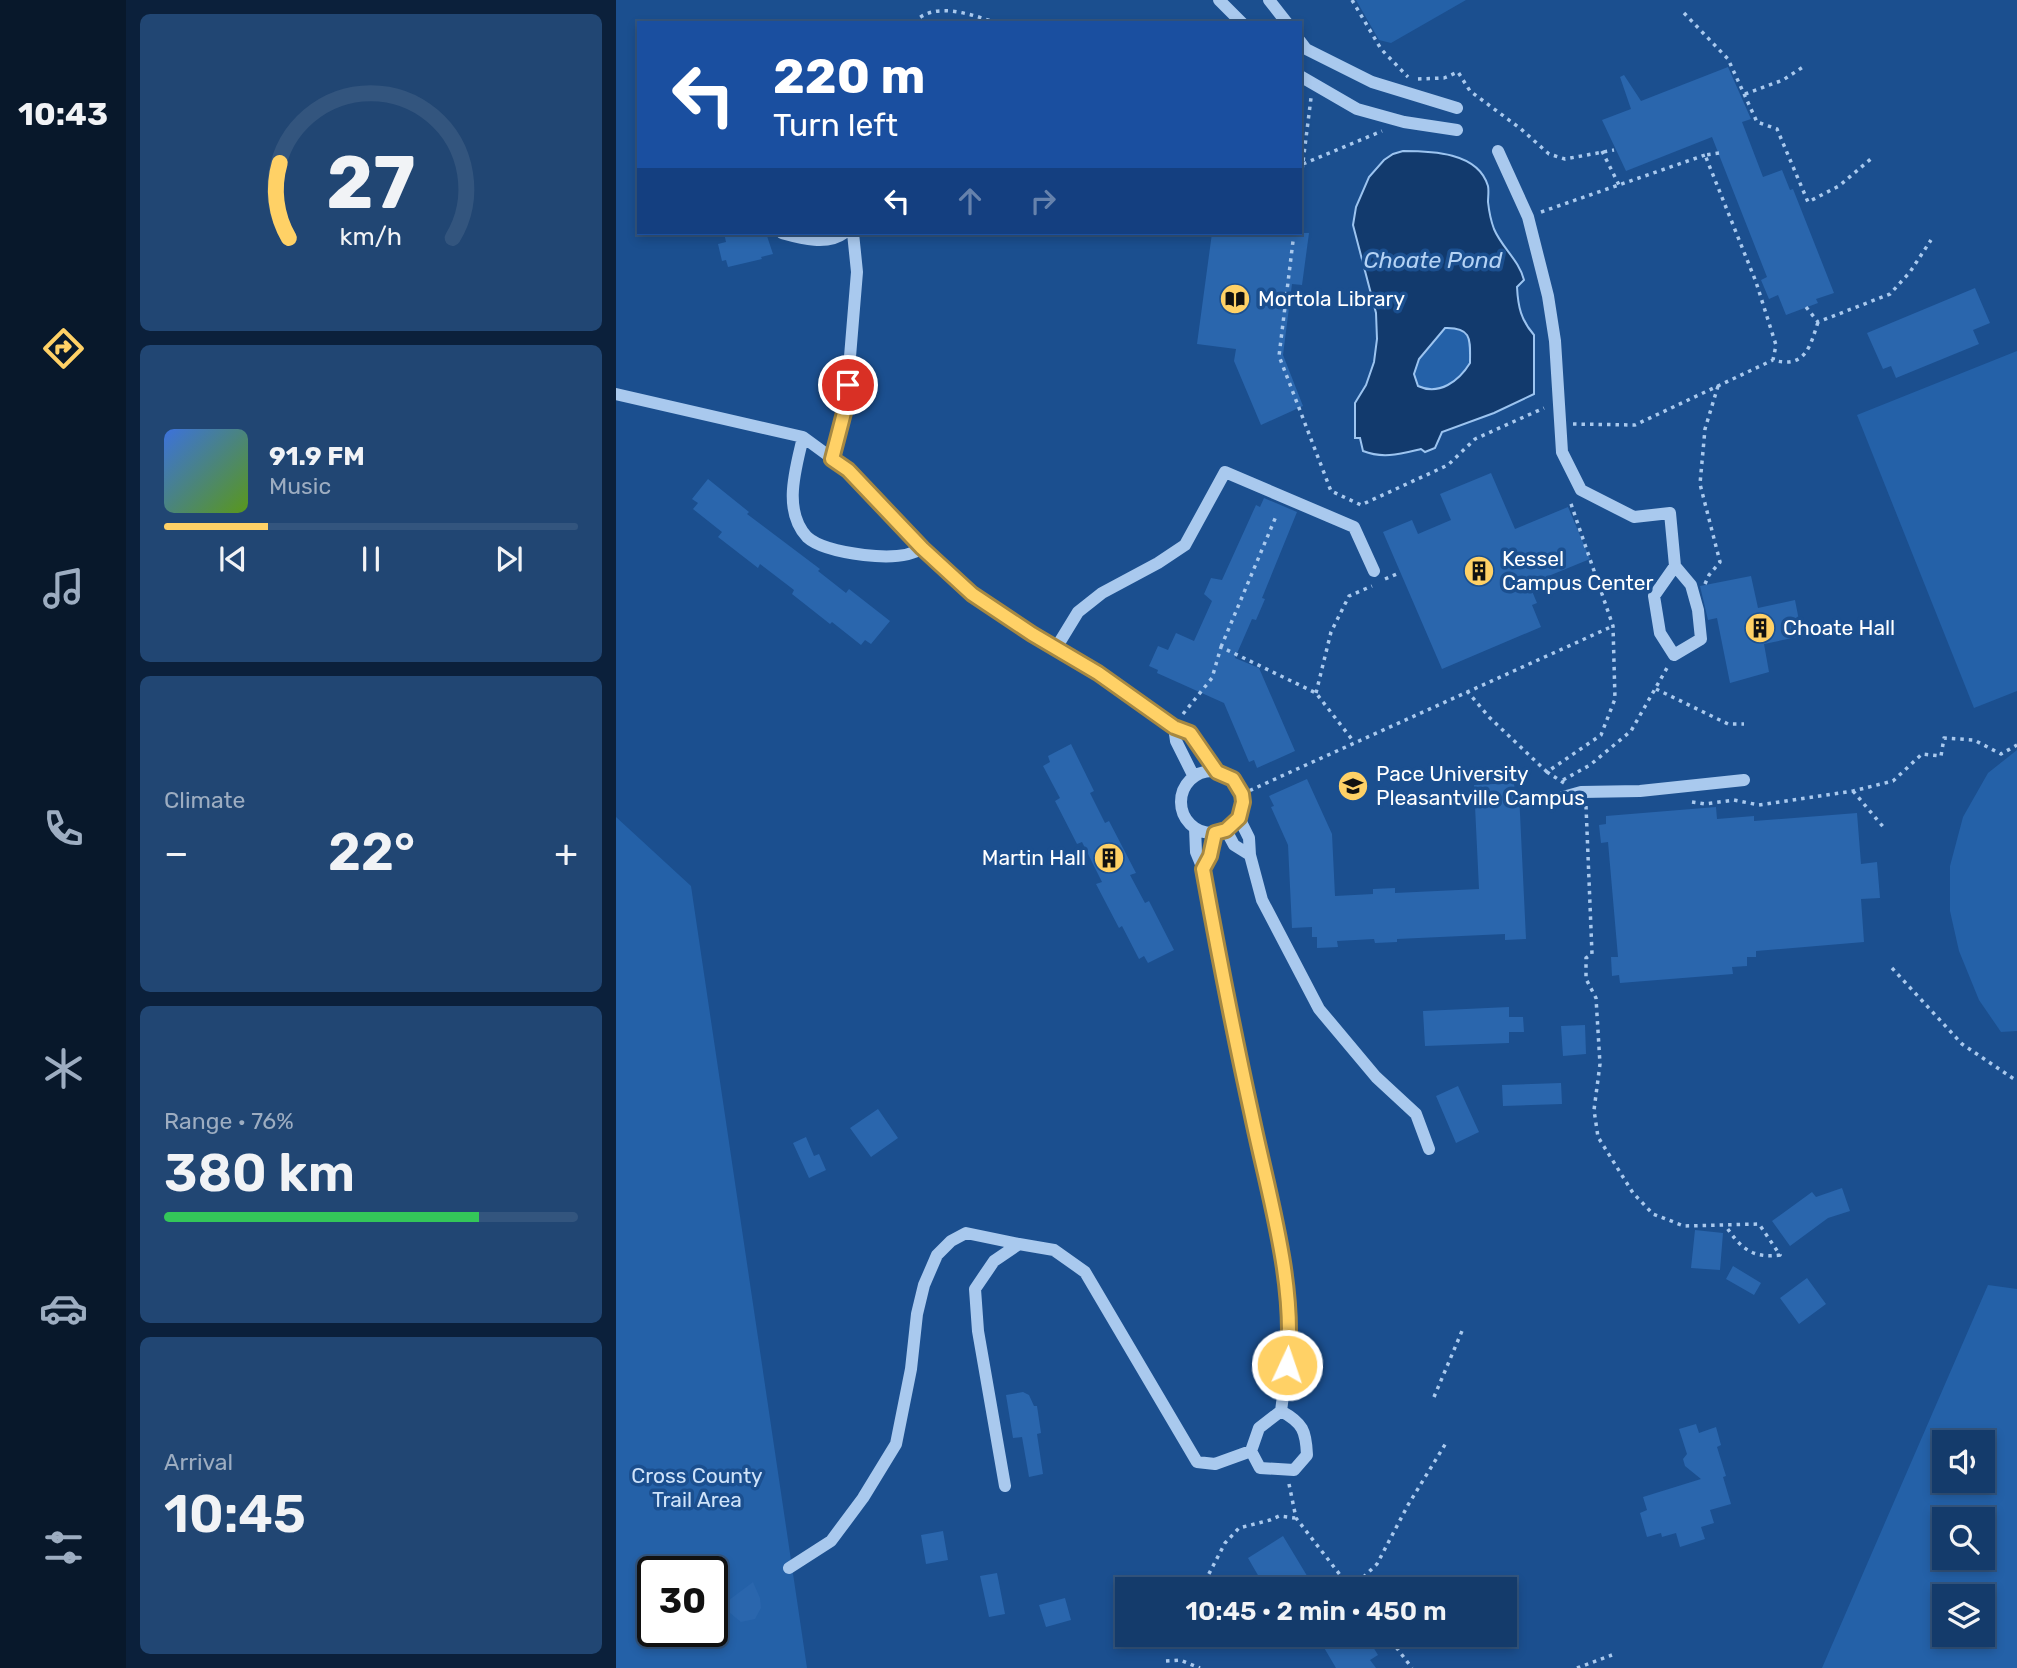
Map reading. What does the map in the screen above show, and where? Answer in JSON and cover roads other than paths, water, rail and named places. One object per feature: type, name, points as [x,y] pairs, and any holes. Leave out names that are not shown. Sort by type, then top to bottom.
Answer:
[{"type":"street","points":[[1219,0],[1240,21]]},
{"type":"street","points":[[1269,0],[1285,21]]},
{"type":"street","points":[[1302,44],[1306,49],[1372,82],[1457,108]]},
{"type":"street","points":[[1302,77],[1357,109],[1404,122],[1457,130]]},
{"type":"street","points":[[1498,151],[1528,217],[1548,296],[1555,341],[1562,452],[1581,490],[1634,517],[1670,513],[1675,566],[1691,585],[1698,610],[1701,639],[1674,655],[1660,633],[1654,597],[1675,566]]},
{"type":"street","points":[[789,235],[810,241],[841,235]]},
{"type":"street","points":[[832,459],[846,405],[857,272],[853,235]]},
{"type":"street","points":[[616,394],[803,437],[848,470],[922,548],[972,594],[1098,673],[1174,727],[1190,733],[1217,772]]},
{"type":"street","points":[[803,437],[793,482],[795,516],[808,538],[839,552],[879,557],[915,553],[922,548]]},
{"type":"street","points":[[1056,648],[1078,612],[1102,593],[1185,545],[1224,472],[1354,527],[1374,571]]},
{"type":"street","points":[[1174,727],[1176,741],[1194,777]]},
{"type":"street","points":[[1203,869],[1221,831],[1239,818],[1243,802],[1242,794],[1233,779],[1209,771],[1194,777],[1182,793],[1181,803],[1183,812],[1195,828],[1196,852],[1203,869],[1231,1020],[1281,1250],[1290,1342],[1280,1411],[1259,1428],[1251,1451],[1259,1468],[1294,1470],[1307,1455],[1307,1436],[1296,1420],[1280,1411]]},
{"type":"street","points":[[1569,795],[1744,780]]},
{"type":"street","points":[[1239,818],[1249,838],[1250,855],[1262,900],[1319,1009],[1376,1077],[1416,1114],[1429,1149]]},
{"type":"street","points":[[1195,828],[1221,831],[1234,845],[1250,855]]},
{"type":"street","points":[[789,1568],[831,1541],[863,1499],[897,1444],[924,1285],[937,1255],[951,1241],[966,1233],[1054,1250],[1085,1272],[1198,1462],[1214,1464],[1251,1451]]},
{"type":"street","points":[[1005,1486],[978,1331],[975,1289],[994,1261],[1019,1244]]},
{"type":"water","name":"Choate Pond","points":[[1403,151],[1440,153],[1464,160],[1483,175],[1488,186],[1488,205],[1494,229],[1524,280],[1517,287],[1517,294],[1523,318],[1534,335],[1534,394],[1494,413],[1442,432],[1435,448],[1425,452],[1421,449],[1385,455],[1363,451],[1360,438],[1355,438],[1355,403],[1366,385],[1374,362],[1377,339],[1376,313],[1353,225],[1356,207],[1369,177],[1393,154]],"holes":[[[1445,328],[1461,330],[1468,337],[1470,363],[1460,376],[1448,385],[1433,389],[1418,386],[1414,374],[1419,359]]]},
{"type":"place","name":"Mortola Library","points":[[1235,299]]},
{"type":"place","name":"Kessel Campus Center","points":[[1479,571]]},
{"type":"place","name":"Choate Hall","points":[[1760,628]]},
{"type":"place","name":"Pace University Pleasantville Campus","points":[[1353,786]]},
{"type":"place","name":"Martin Hall","points":[[1109,858]]},
{"type":"park label","name":"Cross County Trail Area","points":[[697,1488]]}]
